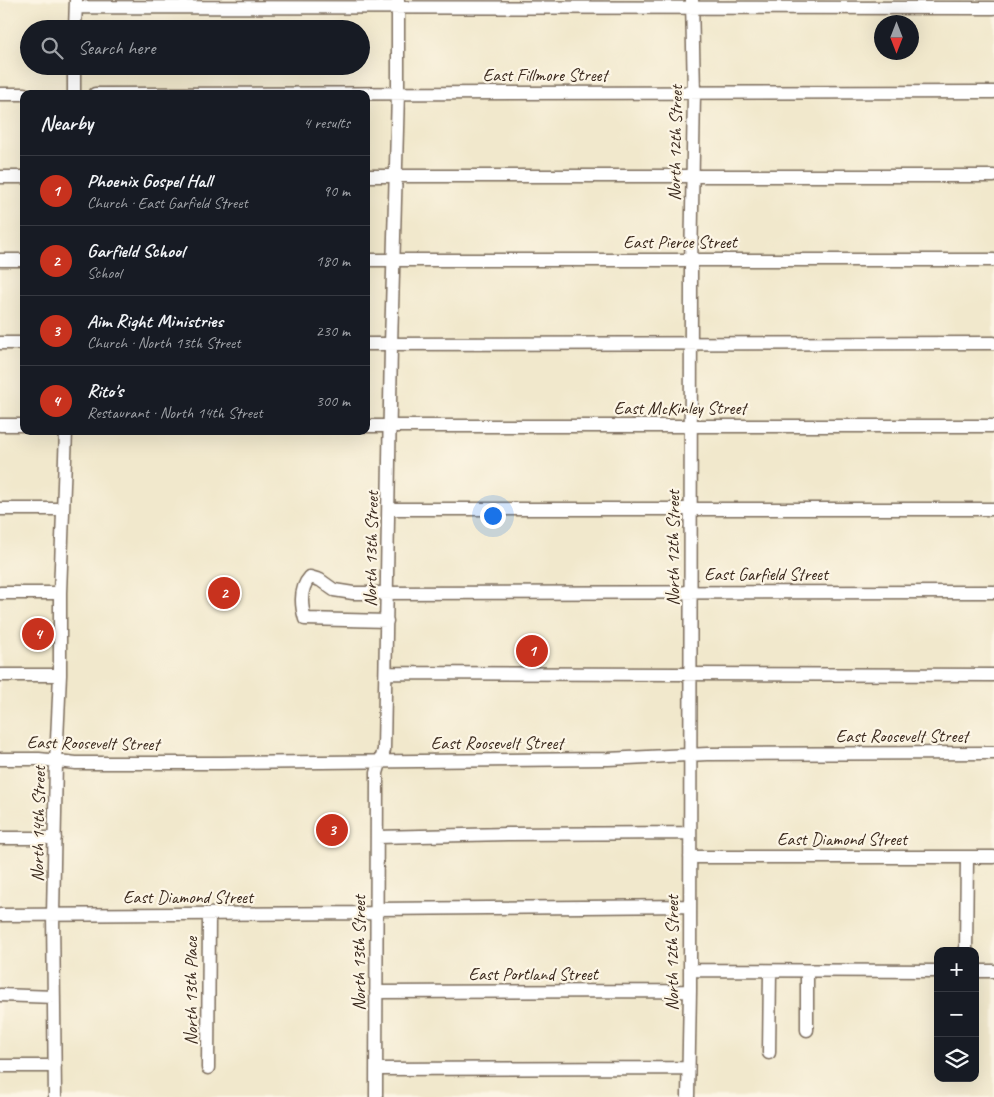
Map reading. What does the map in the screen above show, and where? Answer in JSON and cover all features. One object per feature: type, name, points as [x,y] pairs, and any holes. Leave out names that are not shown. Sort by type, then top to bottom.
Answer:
[{"type":"street","points":[[75,20],[76,3],[692,4],[994,8]]},
{"type":"street","name":"North 13th Street","points":[[376,1097],[377,773],[384,750],[388,593],[390,344],[398,93],[398,4]]},
{"type":"street","name":"North 12th Street","points":[[688,1097],[694,93],[692,4]]},
{"type":"street","points":[[74,75],[74,90]]},
{"type":"street","name":"East Fillmore Street","points":[[370,93],[994,92]]},
{"type":"street","points":[[0,94],[20,94]]},
{"type":"street","points":[[370,176],[994,176]]},
{"type":"street","points":[[0,177],[20,177]]},
{"type":"street","points":[[0,260],[20,260]]},
{"type":"street","name":"East Pierce Street","points":[[370,260],[994,260]]},
{"type":"street","points":[[0,343],[20,343]]},
{"type":"street","points":[[370,344],[994,343]]},
{"type":"street","points":[[0,425],[20,425]]},
{"type":"street","name":"East McKinley Street","points":[[370,426],[994,426]]},
{"type":"street","name":"North 14th Street","points":[[55,1097],[53,915],[60,675],[60,593],[66,435]]},
{"type":"street","points":[[389,509],[994,508]]},
{"type":"street","points":[[0,509],[63,509]]},
{"type":"street","name":"East Garfield Street","points":[[387,621],[305,619],[302,609],[305,582],[310,577],[320,580],[334,590],[353,593],[994,592]]},
{"type":"street","points":[[0,593],[60,593]]},
{"type":"street","points":[[386,673],[994,675]]},
{"type":"street","points":[[0,675],[60,675]]},
{"type":"street","name":"East Roosevelt Street","points":[[0,759],[39,759],[56,762],[86,763],[608,760],[690,755],[994,753]]},
{"type":"street","points":[[377,838],[517,834],[690,834]]},
{"type":"street","points":[[0,838],[55,838]]},
{"type":"street","name":"East Diamond Street","points":[[690,857],[994,857]]},
{"type":"street","points":[[966,947],[967,857]]},
{"type":"street","name":"East Diamond Street","points":[[0,915],[209,914],[690,906]]},
{"type":"street","name":"North 13th Place","points":[[208,1068],[209,914]]},
{"type":"street","points":[[690,970],[934,971]]},
{"type":"street","points":[[769,1053],[770,971]]},
{"type":"street","points":[[807,1030],[808,971]]},
{"type":"street","points":[[979,971],[994,972]]},
{"type":"street","name":"East Portland Street","points":[[376,992],[690,991]]},
{"type":"street","points":[[0,995],[54,997]]},
{"type":"street","points":[[0,1066],[55,1066]]},
{"type":"street","points":[[376,1069],[688,1068]]},
{"type":"place","name":"Garfield School","points":[[224,593]]},
{"type":"place","name":"Rito's","points":[[38,634]]},
{"type":"place","name":"Phoenix Gospel Hall","points":[[532,651]]},
{"type":"place","name":"Aim Right Ministries","points":[[332,830]]}]
